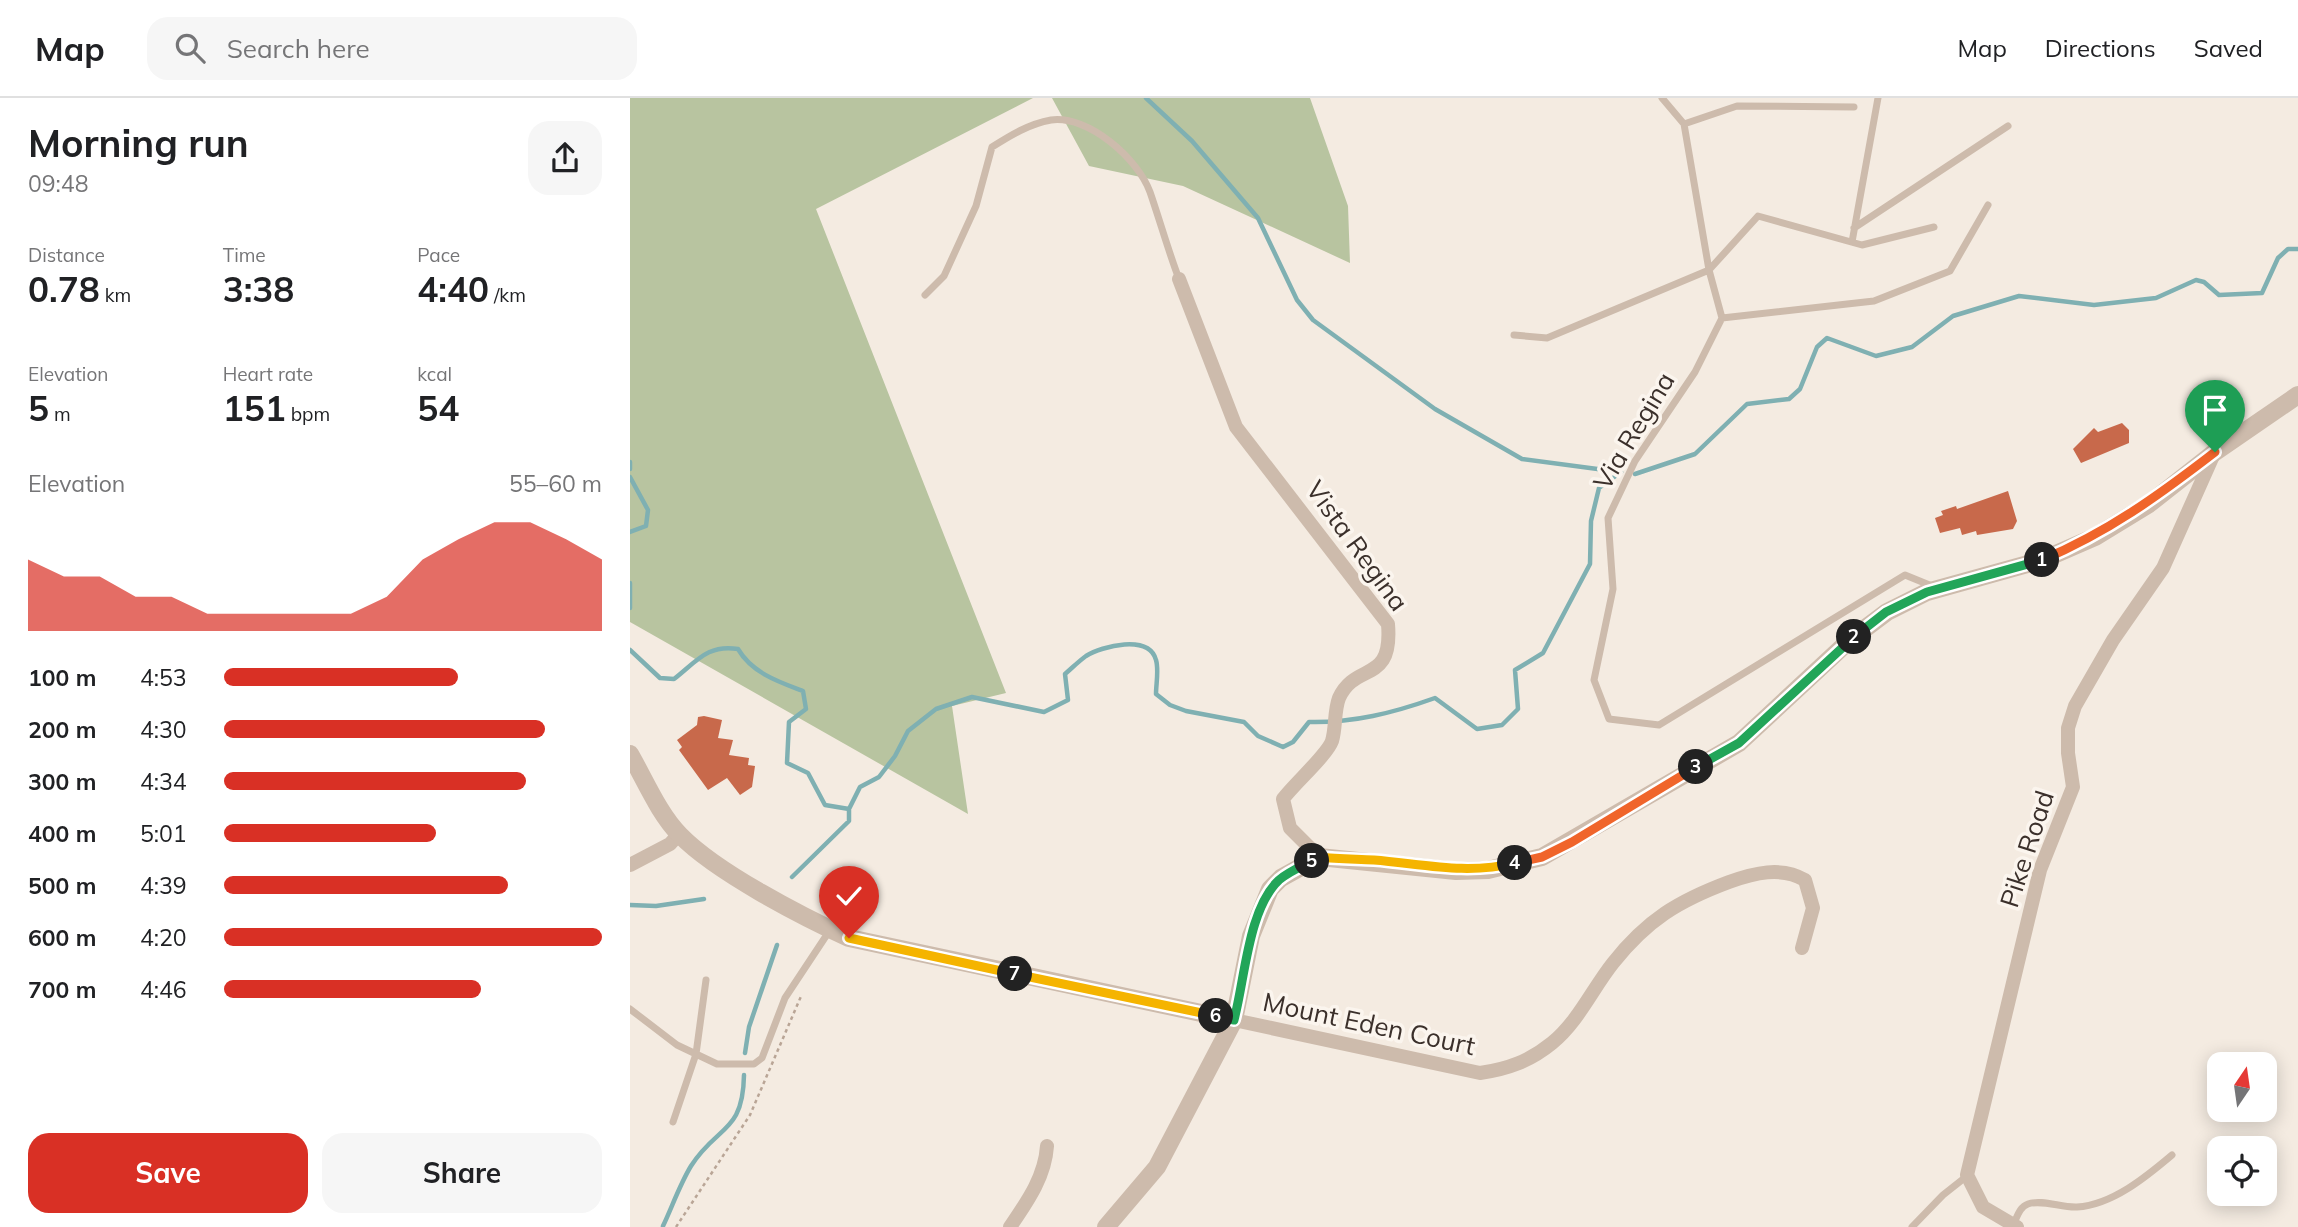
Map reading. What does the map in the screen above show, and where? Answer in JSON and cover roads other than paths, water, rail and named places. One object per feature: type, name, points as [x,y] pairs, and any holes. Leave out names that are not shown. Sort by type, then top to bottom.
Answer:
[{"type":"street","name":"Vista Regina","points":[[1179,279],[1236,427],[1388,624],[1390,648],[1380,666],[1354,682],[1340,698],[1331,744],[1283,799],[1290,828],[1319,857]]},
{"type":"street","points":[[1106,1227],[1157,1167],[1234,1020],[1251,936],[1270,889],[1281,878],[1319,857],[1456,871],[1488,870],[1542,857],[1739,743],[1860,632],[1886,612],[1939,589],[2042,560],[2095,537],[2148,504],[2215,452],[2298,395]]},
{"type":"street","name":"Pike Road","points":[[1967,1175],[2040,870],[2073,788],[2068,728],[2075,706],[2113,640],[2163,568],[2215,452]]},
{"type":"street","points":[[630,754],[679,834],[741,878],[849,938],[1234,1020]]},
{"type":"street","points":[[630,864],[670,844],[679,834]]},
{"type":"street","name":"Mount Eden Court","points":[[1234,1020],[1480,1073],[1506,1069],[1532,1058],[1555,1041],[1613,963],[1655,918],[1712,889],[1747,875],[1776,871],[1794,874],[1805,880],[1813,908],[1802,948]]},
{"type":"street","points":[[1010,1227],[1035,1188],[1046,1159],[1047,1146]]},
{"type":"street","points":[[1967,1175],[1983,1208],[2015,1226]]},
{"type":"lane","points":[[1661,98],[1684,124],[1709,270],[1722,318],[1874,301],[1951,271],[1988,205]]},
{"type":"lane","points":[[1852,242],[1878,98]]},
{"type":"lane","points":[[1684,124],[1737,106],[1854,107]]},
{"type":"lane","points":[[925,295],[944,276],[976,206],[992,147],[1025,127],[1050,120],[1072,122],[1098,134],[1133,162],[1149,190],[1179,279]]},
{"type":"lane","points":[[1854,228],[2008,126]]},
{"type":"lane","points":[[1514,335],[1547,338],[1709,270],[1758,216],[1862,245],[1934,227]]},
{"type":"lane","name":"Via Regina","points":[[1722,318],[1695,372],[1634,461],[1608,517],[1613,589],[1594,680],[1609,719],[1658,725],[1905,575],[1939,589]]},
{"type":"lane","points":[[630,1009],[677,1045],[717,1064],[754,1064],[762,1058],[785,998],[831,930]]},
{"type":"lane","points":[[673,1122],[696,1054],[706,980]]},
{"type":"lane","points":[[2015,1226],[2022,1208],[2031,1203],[2074,1207],[2096,1202],[2141,1180],[2172,1155]]},
{"type":"lane","points":[[1912,1227],[1942,1195],[1967,1175]]},
{"type":"waterway","points":[[1146,98],[1192,141],[1258,218],[1297,300],[1313,320],[1435,409],[1522,459],[1620,472]]},
{"type":"waterway","points":[[1635,474],[1695,454],[1747,404],[1789,399],[1800,389],[1817,347],[1827,338],[1876,356],[1912,347],[1953,316],[2019,296],[2094,305],[2156,298],[2196,280],[2204,282],[2219,295],[2262,293],[2278,258],[2288,249],[2298,249]]},
{"type":"waterway","points":[[630,462],[630,469]]},
{"type":"waterway","points":[[630,650],[660,678],[674,679],[703,655],[719,649],[738,649],[758,670],[803,691],[806,709],[789,722],[787,763],[808,773],[825,805],[849,809],[860,787],[879,777],[895,756],[908,731],[936,709],[972,697],[1044,712],[1068,700],[1065,674],[1086,656],[1113,646],[1135,645],[1152,652],[1157,664],[1156,694],[1170,705],[1186,711],[1244,722],[1258,736],[1283,747],[1293,742],[1309,722],[1373,716],[1435,698],[1477,729],[1502,725],[1518,709],[1515,670],[1543,653],[1590,564],[1591,521],[1599,488],[1621,472]]},
{"type":"waterway","points":[[630,477],[648,510],[646,526],[630,532]]},
{"type":"waterway","points":[[630,583],[630,608]]},
{"type":"waterway","points":[[792,877],[849,821],[849,809]]},
{"type":"waterway","points":[[630,905],[656,906],[704,899]]},
{"type":"waterway","points":[[745,1053],[749,1027],[777,945]]},
{"type":"waterway","points":[[663,1226],[691,1166],[734,1119],[743,1094],[744,1075]]}]
